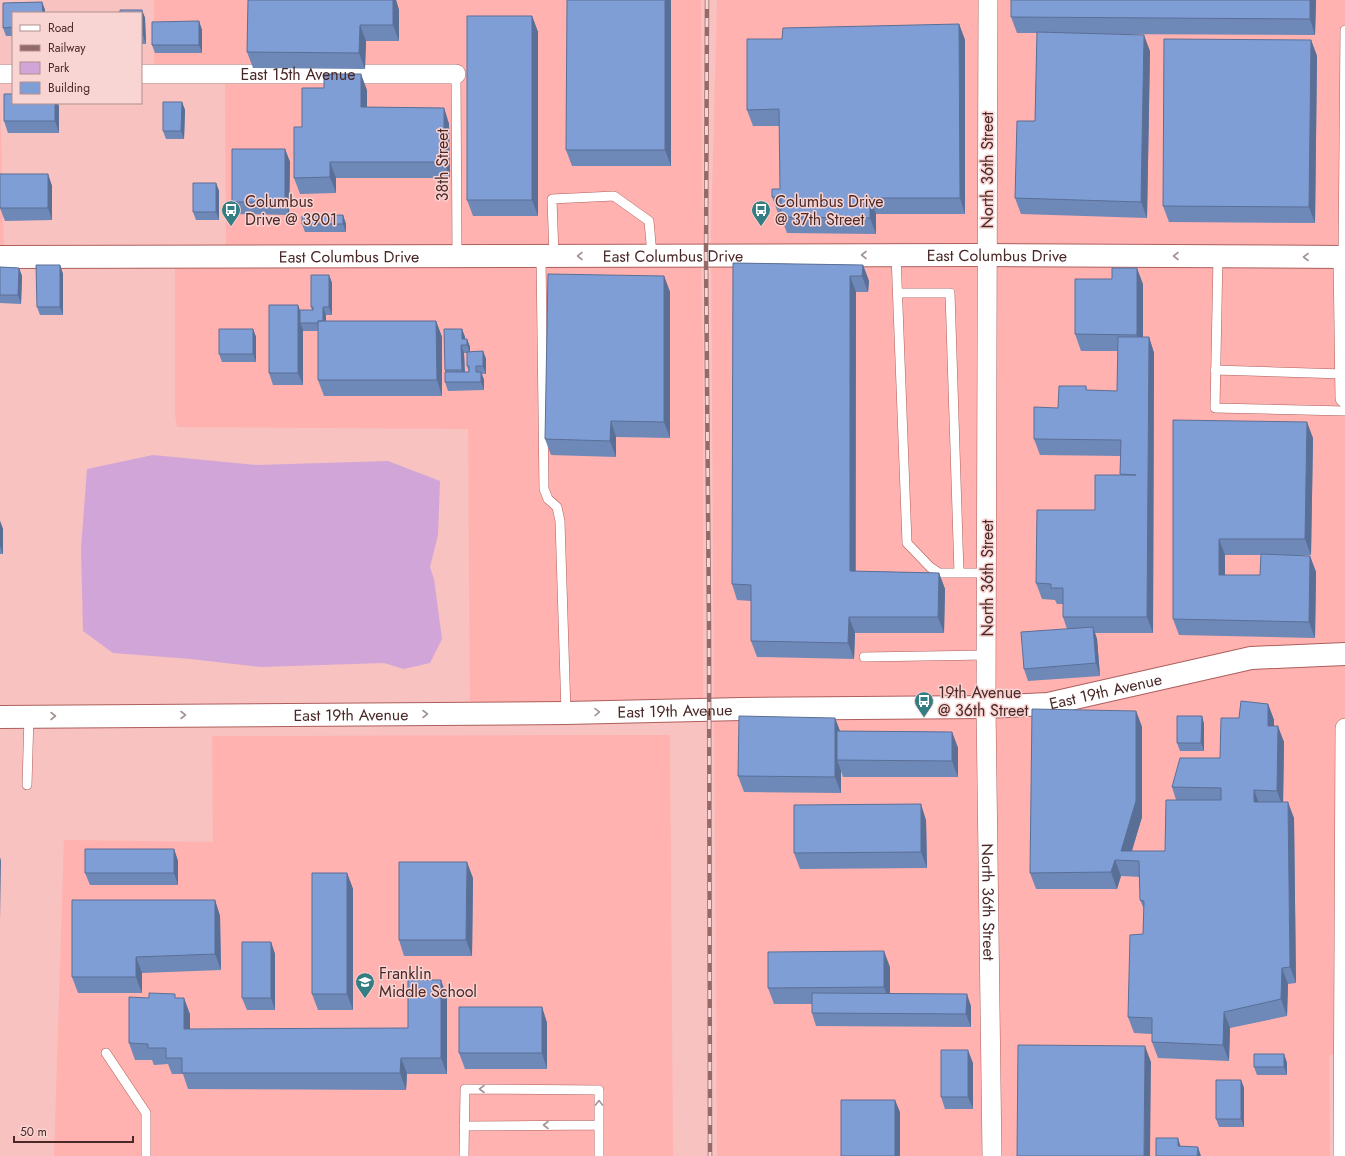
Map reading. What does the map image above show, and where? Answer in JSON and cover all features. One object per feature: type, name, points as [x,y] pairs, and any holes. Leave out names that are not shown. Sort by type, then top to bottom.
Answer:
[{"type":"main road","name":"East Columbus Drive","points":[[0,257],[987,255],[1344,257]]},
{"type":"main road","name":"East 19th Avenue","points":[[0,717],[566,713],[742,709],[986,707],[1048,704],[1251,658],[1345,654]]},
{"type":"street","name":"North 36th Street","points":[[988,0],[986,707],[992,1156]]},
{"type":"street","points":[[0,74],[12,74]]},
{"type":"street","name":"East 15th Avenue","points":[[142,74],[456,74]]},
{"type":"street","points":[[1344,257],[1345,398]]},
{"type":"street","points":[[1343,1156],[1345,728]]},
{"type":"lane","points":[[1344,257],[1345,30]]},
{"type":"lane","name":"38th Street","points":[[456,74],[457,256]]},
{"type":"lane","points":[[566,713],[560,521],[557,507],[548,499],[544,489],[548,256],[552,199],[614,196],[649,221],[652,255]]},
{"type":"lane","points":[[896,255],[907,543],[930,567],[940,573],[987,573]]},
{"type":"lane","points":[[1218,256],[1215,408],[1345,411]]},
{"type":"lane","points":[[898,293],[950,292],[959,573]]},
{"type":"lane","points":[[1216,370],[1344,374]]},
{"type":"lane","points":[[864,657],[986,655]]},
{"type":"lane","points":[[27,785],[29,716]]},
{"type":"lane","points":[[106,1053],[146,1113],[146,1156]]},
{"type":"lane","points":[[464,1156],[465,1089],[599,1090],[599,1156]]},
{"type":"lane","points":[[464,1126],[599,1125]]},
{"type":"shaded area","points":[[154,0],[701,0],[703,254],[226,255],[225,74],[154,74]]},
{"type":"shaded area","points":[[717,0],[1345,0],[1345,1054],[1329,1055],[1330,1156],[717,1156],[711,236]]},
{"type":"shaded area","points":[[0,96],[4,255],[0,255]]},
{"type":"shaded area","points":[[701,260],[703,354],[703,709],[470,711],[468,429],[177,427],[175,415],[175,261]]},
{"type":"shaded area","name":"Franklin Middle School","points":[[670,735],[673,1156],[54,1156],[64,840],[213,842],[212,736]]},
{"type":"green space","points":[[153,455],[257,465],[388,461],[440,481],[438,535],[430,567],[434,579],[442,639],[430,663],[404,669],[384,663],[261,667],[191,659],[113,653],[83,631],[81,549],[87,469]]},
{"type":"building","points":[[248,0],[393,0],[393,25],[360,25],[359,53],[247,52]]},
{"type":"building","points":[[567,0],[665,0],[665,150],[566,150]]},
{"type":"building","points":[[1011,0],[1310,0],[1310,19],[1011,17]]},
{"type":"building","points":[[42,2],[43,12],[12,12],[12,27],[3,28],[3,3]]},
{"type":"building","points":[[120,10],[142,10],[143,35],[142,12],[120,12]]},
{"type":"building","points":[[467,16],[532,16],[532,200],[467,200]]},
{"type":"building","points":[[199,21],[199,45],[152,45],[152,22]]},
{"type":"building","points":[[959,24],[960,198],[870,198],[870,218],[781,217],[781,197],[772,197],[772,189],[780,189],[779,109],[747,110],[747,39],[782,39],[783,28]]},
{"type":"building","points":[[1037,32],[1144,35],[1141,202],[1015,198],[1017,121],[1035,121]]},
{"type":"building","points":[[1164,39],[1311,40],[1309,207],[1163,206]]},
{"type":"building","points":[[324,74],[361,74],[361,107],[444,108],[444,162],[330,162],[330,177],[294,178],[294,127],[302,127],[302,88],[324,88]]},
{"type":"building","points":[[4,94],[12,94],[12,104],[55,104],[55,121],[4,121]]},
{"type":"building","points":[[163,102],[182,102],[181,131],[163,131]]},
{"type":"building","points":[[232,149],[285,149],[285,202],[232,202]]},
{"type":"building","points":[[0,174],[48,174],[48,208],[0,208]]},
{"type":"building","points":[[193,183],[216,183],[216,212],[193,212]]},
{"type":"building","points":[[343,215],[343,224],[302,224],[302,216]]},
{"type":"building","points":[[733,263],[863,265],[862,276],[850,276],[850,571],[939,573],[938,617],[849,617],[848,643],[751,641],[751,585],[732,584]]},
{"type":"building","points":[[36,265],[60,265],[60,307],[37,307]]},
{"type":"building","points":[[0,267],[19,268],[18,295],[0,295]]},
{"type":"building","points":[[1112,268],[1137,268],[1137,335],[1075,334],[1075,279],[1112,279]]},
{"type":"building","points":[[548,274],[664,276],[664,422],[611,421],[610,441],[545,439]]},
{"type":"building","points":[[311,275],[329,275],[329,307],[323,307],[323,321],[318,321],[318,323],[300,323],[300,310],[313,310],[313,307],[311,307]]},
{"type":"building","points":[[269,305],[298,305],[298,373],[269,373]]},
{"type":"building","points":[[318,321],[436,321],[437,380],[318,380]]},
{"type":"building","points":[[219,329],[253,329],[253,354],[219,354]]},
{"type":"building","points":[[444,329],[462,329],[462,339],[467,339],[467,345],[461,345],[462,370],[445,370]]},
{"type":"building","points":[[1118,337],[1149,337],[1147,617],[1063,617],[1063,588],[1051,588],[1051,584],[1036,583],[1037,510],[1095,510],[1095,475],[1136,475],[1120,474],[1121,440],[1034,439],[1034,407],[1058,408],[1059,386],[1086,386],[1086,390],[1117,391]]},
{"type":"building","points":[[483,351],[483,366],[476,366],[476,372],[481,372],[481,382],[445,382],[445,372],[469,372],[469,366],[467,366],[467,352]]},
{"type":"building","points":[[1173,420],[1307,422],[1305,539],[1219,539],[1219,575],[1260,575],[1261,554],[1310,556],[1309,622],[1173,619]]},
{"type":"building","points":[[1093,627],[1096,663],[1024,669],[1021,632]]},
{"type":"building","points":[[1241,701],[1268,704],[1268,726],[1278,726],[1277,791],[1254,790],[1254,802],[1288,802],[1290,967],[1282,968],[1281,999],[1224,1012],[1223,1045],[1152,1042],[1152,1018],[1128,1017],[1130,935],[1143,934],[1144,901],[1140,900],[1139,861],[1115,860],[1111,872],[1030,873],[1032,709],[1136,711],[1136,801],[1121,851],[1165,851],[1166,800],[1221,800],[1221,788],[1172,787],[1180,758],[1220,758],[1221,718],[1239,718]]},
{"type":"building","points":[[739,716],[835,718],[835,777],[738,776]]},
{"type":"building","points":[[1177,716],[1202,716],[1201,743],[1177,743]]},
{"type":"building","points":[[837,731],[952,732],[952,761],[837,760]]},
{"type":"building","points":[[921,804],[921,852],[794,853],[794,805]]},
{"type":"building","points":[[85,849],[174,849],[174,873],[85,873]]},
{"type":"building","points":[[399,862],[467,862],[466,940],[399,940]]},
{"type":"building","points":[[312,873],[347,873],[347,994],[312,994]]},
{"type":"building","points":[[72,900],[215,900],[215,954],[136,957],[136,977],[72,977]]},
{"type":"building","points":[[242,942],[271,942],[271,998],[242,998]]},
{"type":"building","points":[[884,951],[884,987],[768,988],[768,952]]},
{"type":"building","points":[[408,980],[441,980],[441,1058],[401,1058],[400,1073],[182,1073],[182,1058],[166,1058],[166,1048],[148,1048],[148,1044],[129,1043],[129,997],[149,998],[149,993],[175,994],[175,998],[184,998],[184,1029],[408,1028]]},
{"type":"building","points":[[812,993],[967,994],[966,1014],[812,1013]]},
{"type":"building","points":[[459,1007],[542,1007],[542,1053],[459,1053]]},
{"type":"building","points":[[1018,1045],[1145,1046],[1144,1156],[1017,1156]]},
{"type":"building","points":[[941,1050],[968,1050],[968,1097],[941,1097]]},
{"type":"building","points":[[1254,1054],[1284,1054],[1284,1067],[1254,1067]]},
{"type":"building","points":[[1216,1080],[1241,1080],[1241,1119],[1216,1119]]},
{"type":"building","points":[[841,1100],[895,1100],[895,1156],[841,1156]]},
{"type":"building","points":[[1156,1138],[1178,1138],[1178,1146],[1198,1147],[1197,1156],[1156,1156]]},
{"type":"railway","points":[[707,0],[706,255],[709,626],[710,1156]]},
{"type":"place","name":"Columbus Drive @ 3901","points":[[231,227]]},
{"type":"place","name":"Columbus Drive @ 37th Street","points":[[761,227]]},
{"type":"place","name":"19th Avenue @ 36th Street","points":[[924,718]]},
{"type":"place","name":"Franklin Middle School","points":[[365,999]]}]
